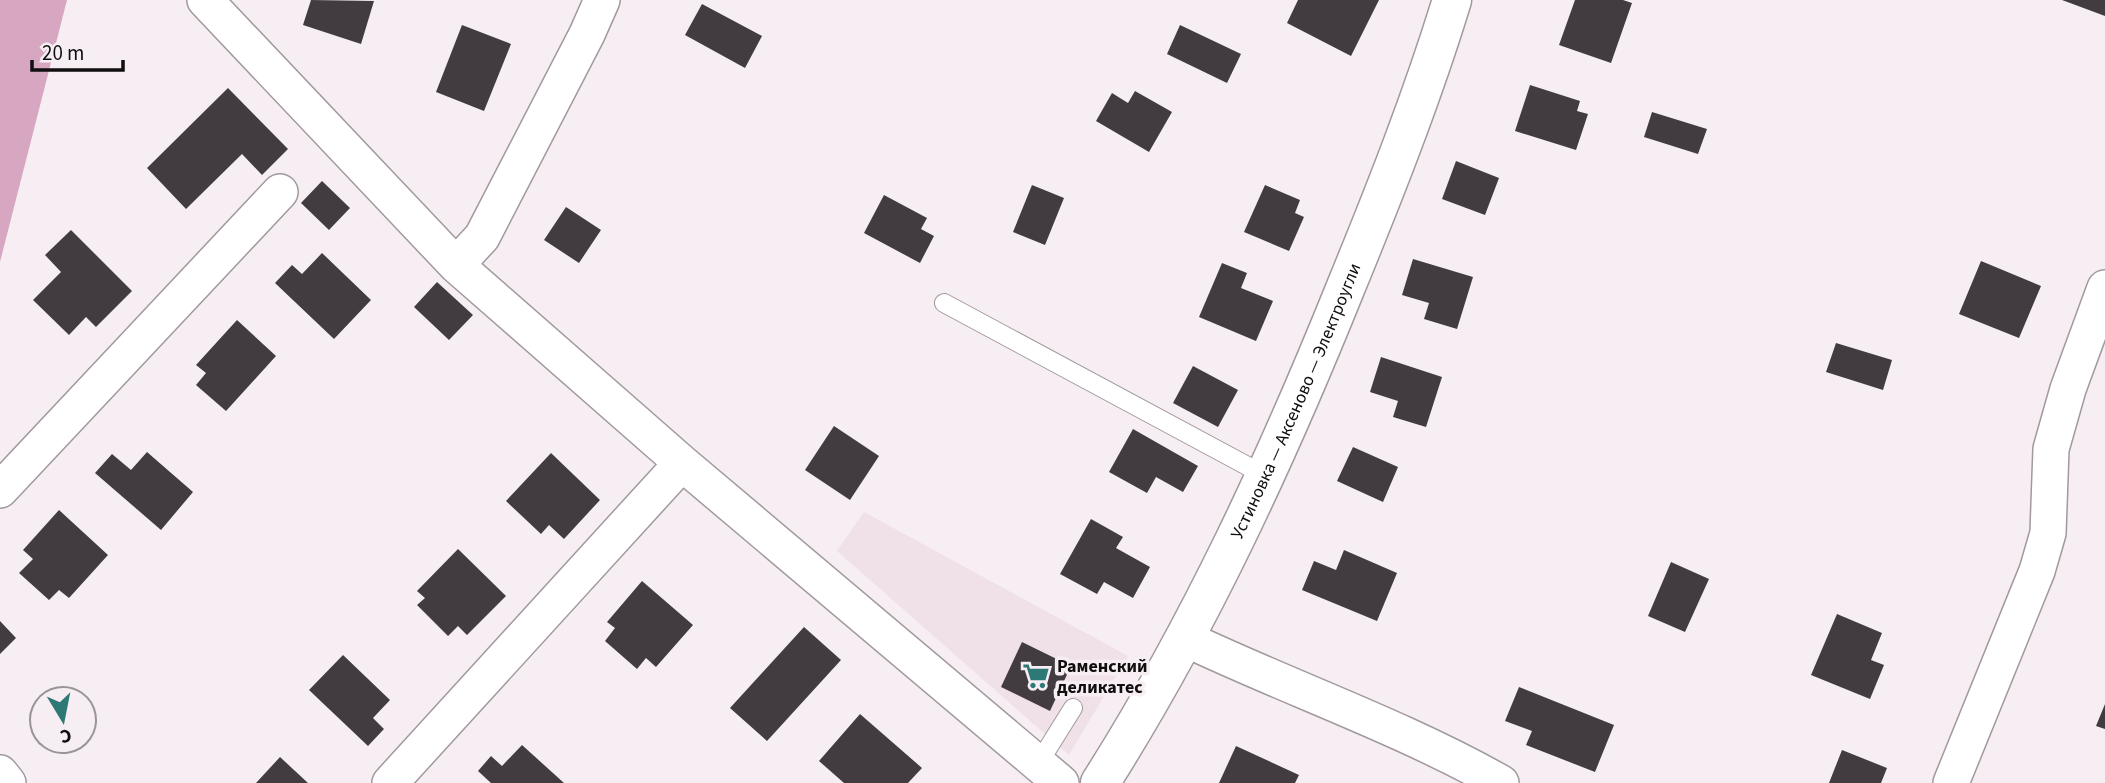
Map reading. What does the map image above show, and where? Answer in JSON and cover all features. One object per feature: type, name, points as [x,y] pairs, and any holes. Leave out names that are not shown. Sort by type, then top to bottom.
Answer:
[{"type":"main road","name":"Устиновка — Аксеново — Электроугли","points":[[1100,783],[1214,583],[1266,476],[1305,388],[1372,222],[1452,0]]},
{"type":"street","points":[[205,0],[456,265],[682,463],[1050,773]]},
{"type":"street","points":[[456,265],[482,237],[602,0]]},
{"type":"street","points":[[0,490],[279,192]]},
{"type":"street","points":[[1951,783],[2037,571],[2048,533],[2051,449],[2068,389],[2105,288]]},
{"type":"street","points":[[390,783],[682,463]]},
{"type":"street","points":[[1184,638],[1450,755],[1501,783]]},
{"type":"street","points":[[0,773],[8,783]]},
{"type":"lane","points":[[944,303],[1266,476]]},
{"type":"lane","points":[[1050,773],[1073,708]]},
{"type":"shaded area","points":[[0,0],[67,0],[0,262]]},
{"type":"shaded area","points":[[864,512],[1128,656],[1069,755],[837,551]]},
{"type":"building","points":[[311,0],[374,1],[361,44],[303,25]]},
{"type":"building","points":[[1298,0],[1379,0],[1351,56],[1287,23]]},
{"type":"building","points":[[1575,0],[1623,0],[1632,3],[1611,63],[1559,45]]},
{"type":"building","points":[[2062,0],[2105,0],[2105,16]]},
{"type":"building","points":[[702,4],[762,36],[745,68],[685,35]]},
{"type":"building","points":[[462,25],[511,44],[484,111],[436,92]]},
{"type":"building","points":[[1180,25],[1241,54],[1227,83],[1167,54]]},
{"type":"building","points":[[1530,85],[1580,101],[1577,111],[1588,114],[1576,150],[1515,131]]},
{"type":"building","points":[[228,88],[288,149],[262,175],[242,154],[186,209],[147,168]]},
{"type":"building","points":[[1135,91],[1172,112],[1149,152],[1096,121],[1112,93],[1128,103]]},
{"type":"building","points":[[1652,112],[1707,129],[1698,154],[1644,137]]},
{"type":"building","points":[[1456,161],[1499,178],[1485,215],[1442,199]]},
{"type":"building","points":[[322,181],[350,208],[329,230],[301,203]]},
{"type":"building","points":[[1032,185],[1064,198],[1045,245],[1013,232]]},
{"type":"building","points":[[1265,185],[1300,200],[1295,213],[1304,217],[1289,251],[1244,232]]},
{"type":"building","points":[[884,195],[927,218],[921,229],[934,236],[920,263],[864,233]]},
{"type":"building","points":[[566,207],[601,230],[579,263],[544,240]]},
{"type":"building","points":[[71,230],[132,291],[96,327],[86,317],[69,335],[33,300],[61,272],[45,255]]},
{"type":"building","points":[[322,253],[371,300],[334,339],[275,283],[292,265],[302,274]]},
{"type":"building","points":[[1413,259],[1473,277],[1457,329],[1424,319],[1429,303],[1402,295]]},
{"type":"building","points":[[1981,261],[2041,286],[2019,338],[1959,314]]},
{"type":"building","points":[[1222,263],[1247,273],[1241,288],[1273,301],[1256,341],[1199,317]]},
{"type":"building","points":[[437,282],[473,315],[449,340],[414,307]]},
{"type":"building","points":[[237,320],[276,356],[226,411],[196,385],[206,373],[196,365]]},
{"type":"building","points":[[1836,343],[1892,360],[1883,390],[1826,372]]},
{"type":"building","points":[[1381,357],[1442,377],[1426,427],[1393,417],[1398,401],[1370,392]]},
{"type":"building","points":[[1193,366],[1238,390],[1218,427],[1173,403]]},
{"type":"building","points":[[834,426],[879,456],[850,500],[805,470]]},
{"type":"building","points":[[1133,429],[1198,466],[1183,492],[1156,477],[1147,493],[1109,472]]},
{"type":"building","points":[[1353,447],[1398,467],[1383,502],[1337,481]]},
{"type":"building","points":[[147,452],[193,492],[161,530],[95,473],[112,454],[131,470]]},
{"type":"building","points":[[551,453],[600,500],[564,539],[549,525],[541,534],[506,501]]},
{"type":"building","points":[[59,510],[108,555],[69,598],[59,590],[49,600],[19,573],[33,559],[23,550]]},
{"type":"building","points":[[1091,519],[1123,537],[1116,548],[1150,567],[1133,598],[1104,582],[1097,594],[1060,574]]},
{"type":"building","points":[[458,549],[506,596],[467,635],[458,626],[448,636],[417,605],[425,598],[417,591]]},
{"type":"building","points":[[1344,550],[1397,573],[1377,621],[1302,590],[1314,561],[1336,570]]},
{"type":"building","points":[[1671,562],[1709,579],[1685,632],[1648,616]]},
{"type":"building","points":[[642,581],[693,625],[656,667],[646,658],[637,669],[605,641],[615,628],[607,622]]},
{"type":"building","points":[[1837,614],[1882,633],[1871,660],[1884,665],[1870,699],[1811,675]]},
{"type":"building","points":[[0,621],[16,638],[0,654]]},
{"type":"building","points":[[804,627],[841,660],[767,741],[730,708]]},
{"type":"building","name":"Раменский деликатес","points":[[1022,642],[1071,666],[1050,711],[1001,687]]},
{"type":"building","points":[[343,655],[390,700],[373,718],[384,729],[368,746],[309,690]]},
{"type":"building","points":[[1519,687],[1614,725],[1595,772],[1526,745],[1532,731],[1505,721]]},
{"type":"building","points":[[2105,704],[2105,729],[2096,726]]},
{"type":"building","points":[[860,714],[922,768],[908,783],[844,783],[819,761]]},
{"type":"building","points":[[522,745],[564,783],[491,783],[478,771],[491,756],[502,766]]},
{"type":"building","points":[[1236,746],[1299,775],[1295,783],[1219,783]]},
{"type":"building","points":[[1842,750],[1887,768],[1881,783],[1829,783]]},
{"type":"building","points":[[280,757],[308,783],[256,783]]},
{"type":"place","name":"Раменский деликатес","points":[[1036,676]]}]
